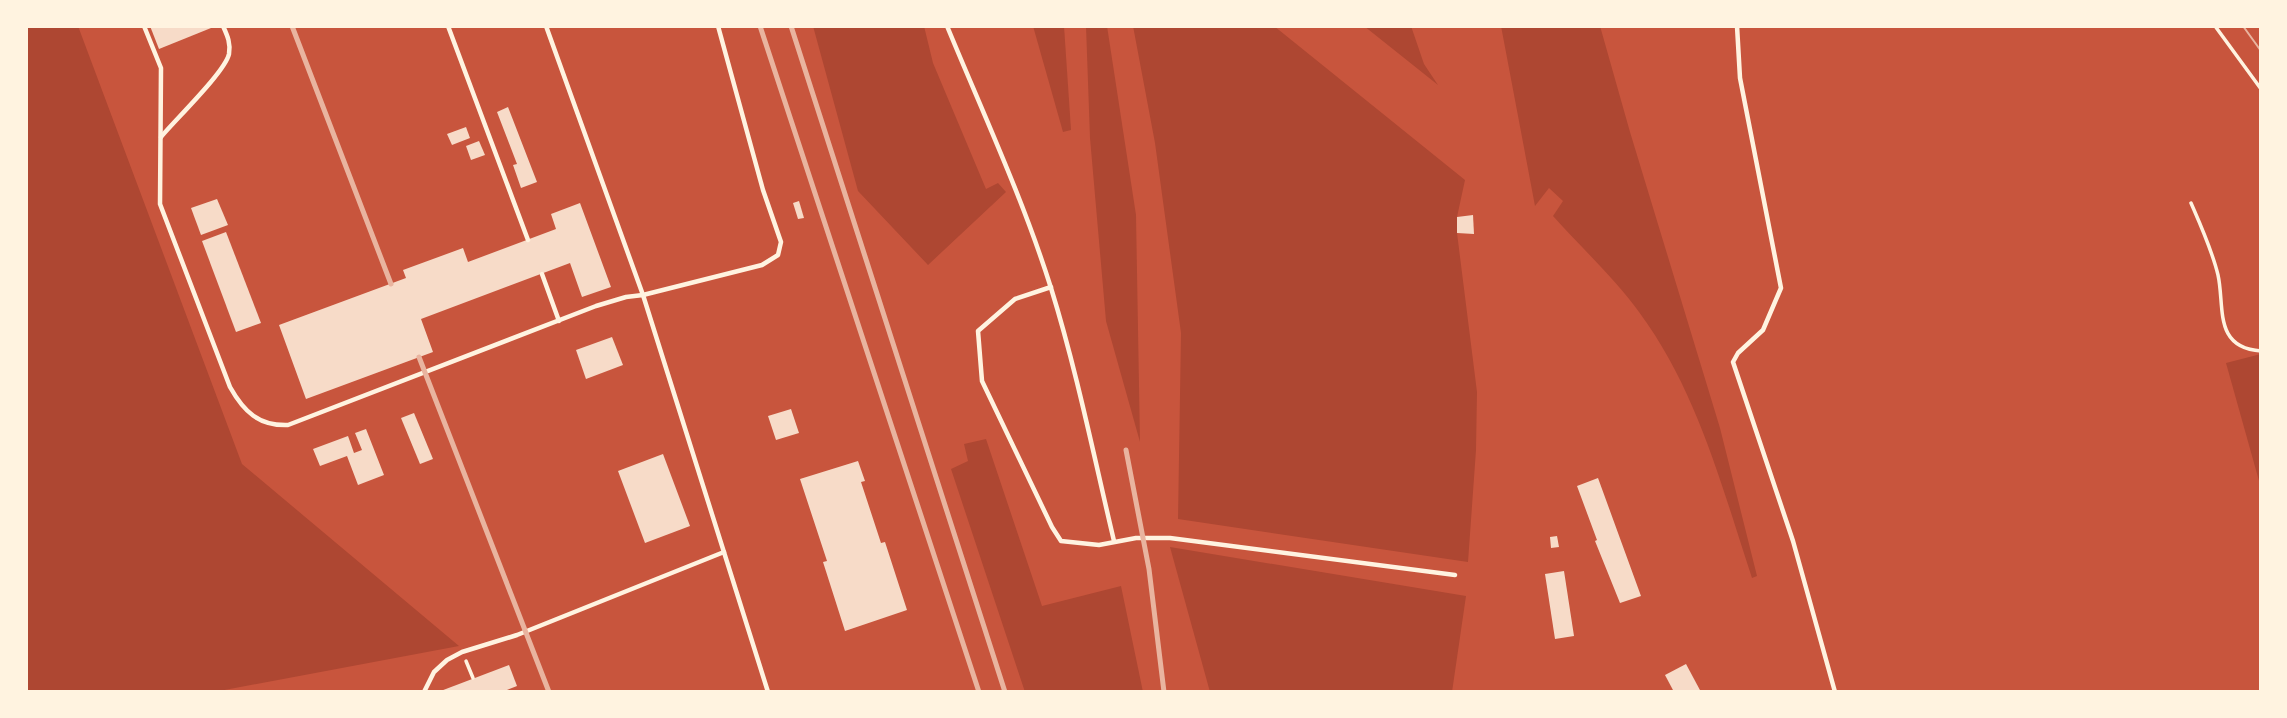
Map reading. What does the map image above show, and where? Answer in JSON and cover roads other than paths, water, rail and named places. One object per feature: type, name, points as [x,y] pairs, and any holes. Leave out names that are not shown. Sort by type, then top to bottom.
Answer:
[{"type":"lane","points":[[144,26],[160,68],[160,204],[230,387],[238,402],[259,421],[274,426],[288,425],[626,297],[762,265],[778,255],[780,242],[718,26]]},
{"type":"lane","points":[[160,138],[228,56],[229,42],[223,26]]},
{"type":"lane","points":[[448,26],[528,240]]},
{"type":"lane","points":[[546,26],[643,295],[768,692]]},
{"type":"lane","points":[[947,26],[1013,184],[1051,287],[1074,369],[1114,541]]},
{"type":"lane","points":[[1737,26],[1740,78],[1781,288],[1763,330],[1738,353],[1733,362],[1793,541],[1835,692]]},
{"type":"lane","points":[[542,274],[559,321]]},
{"type":"lane","points":[[1051,287],[1015,299],[978,331],[982,381],[1061,541],[1098,545],[1152,537],[1170,538],[1455,575]]},
{"type":"lane","points":[[424,692],[434,672],[447,660],[462,652],[517,635],[724,552]]},
{"type":"tram line","points":[[2243,26],[2261,51]]},
{"type":"railway","points":[[292,26],[391,284]]},
{"type":"railway","points":[[760,26],[979,692]]},
{"type":"railway","points":[[791,26],[1005,692]]},
{"type":"railway","points":[[419,357],[549,692]]},
{"type":"railway","points":[[1126,450],[1149,569],[1164,692]]}]
